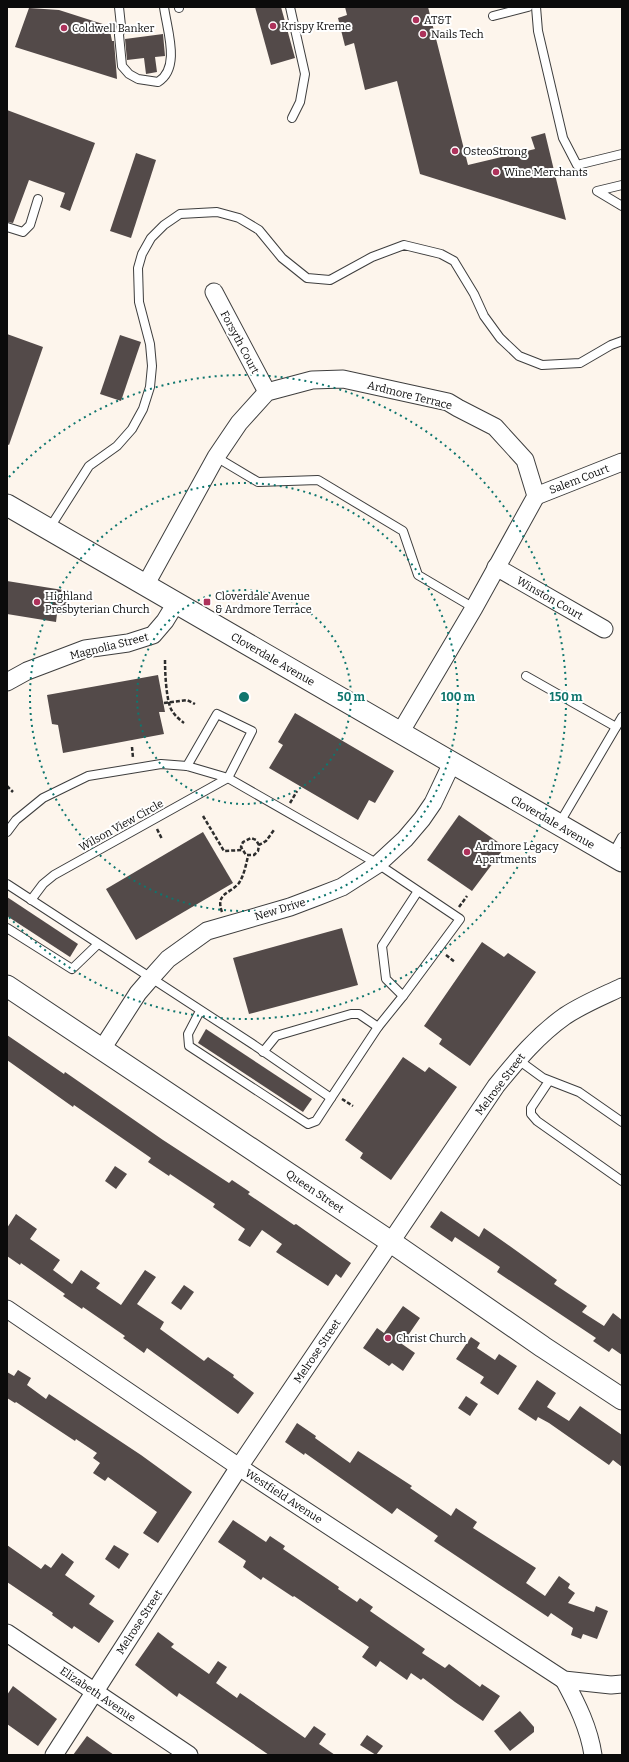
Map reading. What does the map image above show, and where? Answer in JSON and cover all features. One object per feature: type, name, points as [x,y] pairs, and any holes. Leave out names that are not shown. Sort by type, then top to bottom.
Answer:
[{"type":"street","name":"Forsyth Court","points":[[214,292],[267,392]]},
{"type":"street","name":"Ardmore Terrace","points":[[267,392],[312,380],[344,379],[448,402],[495,427],[525,460],[536,496]]},
{"type":"street","points":[[146,584],[216,457],[239,423],[267,392]]},
{"type":"street","name":"Salem Court","points":[[536,496],[622,462]]},
{"type":"street","points":[[400,733],[474,608],[536,496]]},
{"type":"street","name":"Cloverdale Avenue","points":[[7,504],[617,858]]},
{"type":"street","name":"Winston Court","points":[[496,567],[604,629]]},
{"type":"street","name":"Magnolia Street","points":[[7,682],[27,671],[85,649],[128,643],[153,635],[165,622],[176,603]]},
{"type":"street","name":"New Drive","points":[[102,1049],[138,993],[150,978],[168,959],[207,931],[319,896],[342,887],[378,864],[405,839],[422,819],[433,803],[452,763]]},
{"type":"street","name":"Queen Street","points":[[7,986],[391,1242],[622,1399]]},
{"type":"street","name":"Melrose Street","points":[[54,1755],[239,1466],[496,1086],[517,1059],[545,1032],[565,1016],[593,1000],[622,987]]},
{"type":"street","name":"Westfield Avenue","points":[[7,1309],[239,1466],[564,1680],[611,1685],[622,1684]]},
{"type":"street","name":"Elizabeth Avenue","points":[[7,1633],[189,1755]]},
{"type":"street","name":"Westfield Avenue","points":[[564,1680],[580,1711],[593,1755]]},
{"type":"lane","points":[[119,7],[121,26],[119,35],[122,66],[129,74],[138,79],[158,82],[165,78],[172,59],[164,7]]},
{"type":"lane","points":[[290,7],[305,74],[300,102],[292,118]]},
{"type":"lane","points":[[493,16],[528,7]]},
{"type":"lane","points":[[536,7],[538,31],[563,138],[577,165],[622,154]]},
{"type":"lane","points":[[622,185],[597,191],[622,206]]},
{"type":"lane","points":[[7,227],[23,232],[30,225],[38,199]]},
{"type":"lane","points":[[49,529],[89,466],[117,446],[132,429],[143,409],[150,387],[152,366],[150,344],[139,302],[138,268],[142,254],[150,238],[164,225],[180,214],[217,212],[239,218],[259,230],[282,258],[307,278],[330,280],[372,258],[404,245],[440,254],[454,261],[474,294],[484,316],[500,338],[519,356],[542,365],[580,363],[611,345],[622,341]]},
{"type":"lane","points":[[216,457],[258,482],[318,480],[402,531],[418,575],[474,608]]},
{"type":"lane","points":[[526,676],[616,727]]},
{"type":"lane","points":[[187,766],[217,714],[252,731],[228,778]]},
{"type":"lane","points":[[558,825],[622,717]]},
{"type":"lane","points":[[7,832],[16,820],[43,798],[88,776],[161,764],[187,766],[228,778],[378,864],[460,919],[378,1027],[316,1121],[308,1124],[189,1046],[188,1034],[200,1010]]},
{"type":"lane","name":"Wilson View Circle","points":[[31,900],[43,884],[54,875],[228,778]]},
{"type":"lane","points":[[617,858],[622,837]]},
{"type":"lane","points":[[7,884],[200,1010],[331,1098]]},
{"type":"lane","points":[[403,996],[386,979],[382,946],[418,891]]},
{"type":"lane","points":[[7,928],[72,969],[98,944]]},
{"type":"lane","points":[[263,1052],[276,1036],[351,1014],[359,1014],[378,1027]]},
{"type":"lane","points":[[517,1059],[543,1078],[579,1092],[622,1122]]},
{"type":"lane","points":[[549,1081],[531,1108],[531,1114],[537,1121],[622,1181]]},
{"type":"path","points":[[165,660],[165,673],[171,709],[184,723]]},
{"type":"path","points":[[164,703],[187,700],[195,704]]},
{"type":"path","points":[[7,786],[13,792]]},
{"type":"path","points":[[203,816],[224,851],[242,850]]},
{"type":"path","points":[[248,856],[257,853],[259,846],[266,841],[274,830]]},
{"type":"path","points":[[248,856],[242,850],[242,844],[248,838],[254,839],[259,846]]},
{"type":"path","points":[[222,912],[220,906],[221,899],[225,893],[238,883],[243,876],[248,856]]},
{"type":"building","points":[[255,7],[281,7],[295,58],[271,65]]},
{"type":"building","points":[[345,7],[428,7],[468,165],[535,149],[531,137],[545,133],[566,220],[420,174],[397,81],[365,90],[354,43],[345,46],[338,18],[347,15]]},
{"type":"building","points":[[29,8],[59,10],[109,26],[112,41],[114,41],[117,79],[15,47]]},
{"type":"building","points":[[163,34],[165,56],[155,57],[157,72],[146,74],[144,58],[127,60],[125,39]]},
{"type":"building","points":[[7,110],[95,143],[70,211],[60,207],[65,193],[29,180],[13,223],[7,222]]},
{"type":"building","points":[[136,153],[156,160],[131,238],[110,231]]},
{"type":"building","points":[[7,334],[43,347],[9,445],[7,444]]},
{"type":"building","points":[[120,335],[141,342],[121,401],[100,394]]},
{"type":"building","name":"Highland Presbyterian Church","points":[[7,581],[69,591],[66,615],[57,614],[56,622],[7,614]]},
{"type":"building","points":[[158,675],[165,712],[159,712],[164,734],[63,753],[58,725],[52,724],[47,695]]},
{"type":"building","points":[[295,713],[394,771],[375,803],[369,800],[358,820],[269,768],[283,745],[278,742]]},
{"type":"building","name":"Ardmore Legacy Apartments","points":[[459,815],[505,847],[472,891],[427,860]]},
{"type":"building","points":[[203,832],[233,883],[136,940],[106,889]]},
{"type":"building","points":[[7,897],[78,944],[70,957],[7,916]]},
{"type":"building","points":[[342,928],[358,985],[249,1014],[233,958]]},
{"type":"building","points":[[482,942],[504,957],[508,953],[536,972],[470,1066],[439,1044],[442,1039],[424,1026]]},
{"type":"building","points":[[206,1029],[312,1099],[303,1112],[198,1043]]},
{"type":"building","points":[[7,1035],[64,1074],[65,1072],[163,1140],[229,1183],[232,1180],[250,1192],[248,1194],[294,1225],[296,1224],[351,1263],[341,1278],[336,1274],[328,1286],[276,1252],[282,1244],[262,1230],[250,1247],[238,1240],[245,1229],[213,1207],[215,1204],[170,1174],[169,1176],[148,1162],[151,1158],[74,1105],[73,1107],[7,1060]]},
{"type":"building","points":[[403,1057],[425,1072],[429,1067],[457,1087],[391,1180],[360,1158],[363,1153],[345,1140]]},
{"type":"building","points":[[115,1166],[127,1174],[116,1189],[105,1181]]},
{"type":"building","points":[[441,1211],[479,1237],[484,1228],[504,1242],[557,1280],[554,1284],[587,1306],[582,1312],[604,1326],[613,1313],[622,1320],[622,1355],[612,1348],[609,1352],[593,1341],[596,1338],[497,1272],[500,1267],[455,1237],[452,1242],[430,1227]]},
{"type":"building","points":[[16,1214],[37,1229],[30,1239],[60,1260],[53,1270],[72,1284],[81,1270],[100,1283],[96,1288],[121,1305],[145,1270],[156,1277],[137,1304],[164,1322],[160,1329],[204,1361],[208,1357],[234,1375],[233,1377],[254,1393],[238,1414],[147,1348],[144,1353],[123,1338],[125,1336],[83,1307],[82,1309],[63,1296],[65,1294],[21,1263],[20,1265],[7,1256],[7,1228]]},
{"type":"building","points":[[184,1285],[194,1292],[181,1310],[171,1303]]},
{"type":"building","name":"Christ Church","points":[[403,1306],[420,1318],[402,1344],[415,1353],[403,1371],[392,1363],[389,1366],[363,1348],[377,1328],[384,1333]]},
{"type":"building","points":[[471,1337],[480,1343],[477,1348],[495,1360],[499,1354],[517,1366],[498,1395],[480,1383],[484,1377],[456,1359]]},
{"type":"building","points":[[18,1370],[31,1378],[27,1385],[46,1399],[49,1394],[141,1455],[192,1492],[158,1543],[143,1533],[157,1512],[108,1477],[105,1481],[93,1473],[100,1463],[93,1458],[97,1453],[76,1439],[75,1441],[16,1402],[15,1403],[7,1398],[7,1372],[14,1376]]},
{"type":"building","points":[[537,1380],[556,1393],[547,1407],[569,1421],[580,1406],[622,1435],[622,1467],[613,1460],[609,1465],[549,1423],[538,1417],[536,1421],[518,1409]]},
{"type":"building","points":[[466,1396],[478,1404],[470,1416],[458,1408]]},
{"type":"building","points":[[297,1423],[350,1463],[358,1451],[412,1486],[410,1488],[451,1516],[456,1508],[477,1522],[473,1528],[536,1568],[526,1583],[545,1596],[559,1576],[570,1584],[568,1588],[575,1593],[568,1603],[594,1612],[596,1606],[608,1611],[597,1639],[583,1634],[581,1639],[571,1635],[573,1628],[551,1613],[548,1617],[434,1541],[438,1536],[397,1508],[392,1514],[305,1453],[304,1455],[285,1442]]},
{"type":"building","points":[[233,1520],[266,1542],[270,1536],[285,1546],[283,1549],[339,1587],[338,1589],[357,1602],[360,1598],[373,1607],[370,1611],[425,1649],[422,1653],[445,1668],[449,1664],[480,1687],[482,1684],[500,1696],[483,1721],[423,1678],[421,1680],[411,1673],[407,1680],[380,1661],[376,1667],[362,1657],[369,1647],[294,1596],[293,1597],[263,1577],[261,1580],[243,1567],[246,1561],[218,1542]]},
{"type":"building","points":[[7,1545],[41,1569],[45,1564],[51,1568],[62,1553],[74,1562],[65,1575],[95,1596],[89,1604],[114,1621],[99,1643],[74,1626],[72,1629],[52,1615],[53,1613],[7,1582]]},
{"type":"building","points":[[114,1545],[129,1554],[119,1569],[105,1559]]},
{"type":"building","points":[[158,1632],[174,1644],[171,1647],[209,1674],[218,1661],[227,1667],[216,1683],[237,1698],[240,1693],[305,1738],[314,1726],[326,1734],[319,1744],[335,1755],[269,1755],[179,1693],[177,1697],[135,1665]]},
{"type":"building","points":[[13,1686],[57,1719],[38,1746],[7,1724],[7,1695]]},
{"type":"building","points":[[520,1711],[534,1727],[534,1732],[510,1751],[494,1731]]},
{"type":"building","points":[[367,1735],[383,1746],[376,1755],[360,1745]]},
{"type":"building","points":[[87,1736],[114,1755],[73,1755]]},
{"type":"place","name":"AT&T","points":[[416,20]]},
{"type":"place","name":"Krispy Kreme","points":[[273,26]]},
{"type":"place","name":"Coldwell Banker","points":[[64,28]]},
{"type":"place","name":"Nails Tech","points":[[423,34]]},
{"type":"place","name":"OsteoStrong","points":[[455,151]]},
{"type":"place","name":"Wine Merchants","points":[[496,172]]},
{"type":"place","name":"Highland Presbyterian Church","points":[[37,602]]},
{"type":"place","name":"Cloverdale Avenue & Ardmore Terrace","points":[[207,602]]},
{"type":"place","name":"Ardmore Legacy Apartments","points":[[467,852]]},
{"type":"place","name":"Christ Church","points":[[388,1338]]}]
